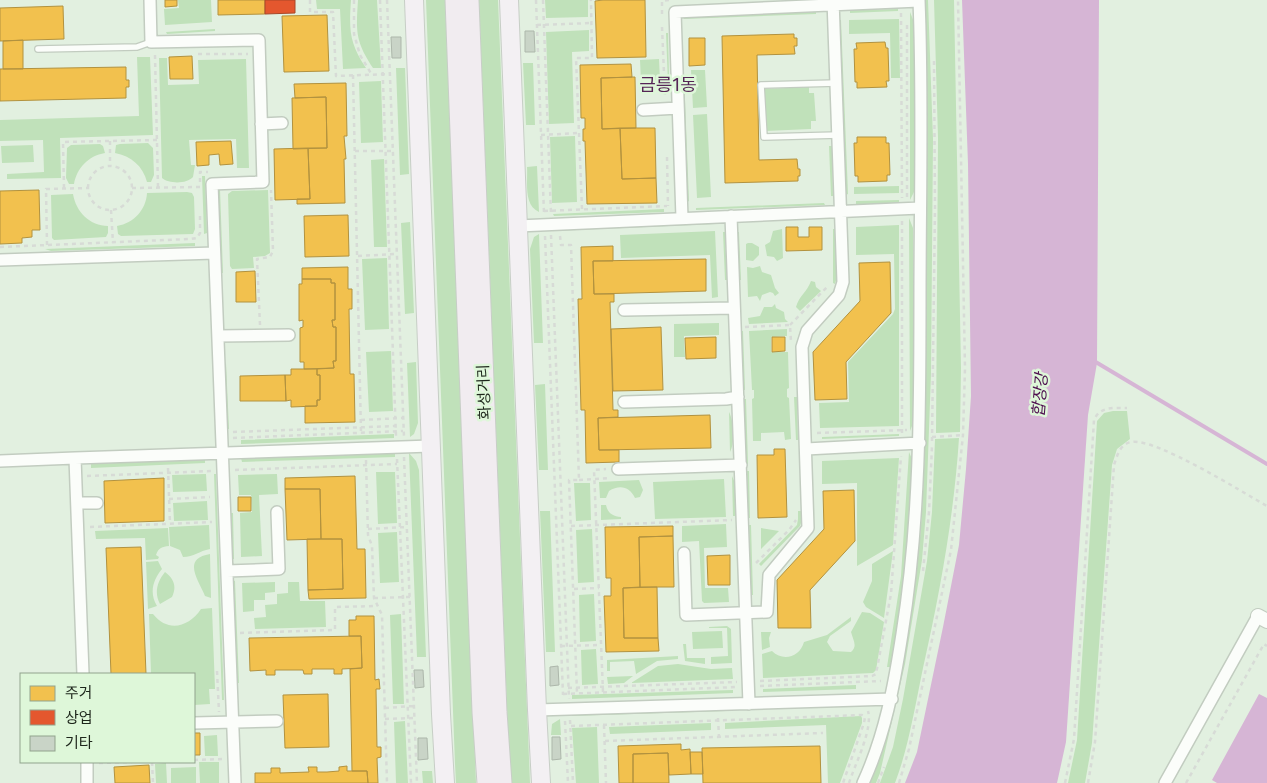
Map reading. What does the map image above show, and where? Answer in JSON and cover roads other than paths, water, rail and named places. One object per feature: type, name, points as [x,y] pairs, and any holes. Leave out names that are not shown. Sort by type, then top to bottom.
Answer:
[{"type":"highway","name":"화성거리","points":[[455,0],[481,673],[487,783]]},
{"type":"highway","name":"화성거리","points":[[469,0],[497,712],[502,783]]},
{"type":"main road","points":[[414,0],[445,783]]},
{"type":"main road","points":[[509,0],[537,710],[542,783]]},
{"type":"street","points":[[150,0],[151,42],[259,40],[263,182],[212,184],[235,783]]},
{"type":"street","points":[[682,218],[675,12],[833,2],[919,1],[920,443],[911,575],[892,699],[863,783]]},
{"type":"street","points":[[684,553],[686,614],[768,612],[768,575],[808,528],[802,347],[807,331],[839,295],[842,288],[842,211],[833,2]]},
{"type":"street","points":[[643,110],[678,108]]},
{"type":"street","points":[[261,124],[282,123]]},
{"type":"street","points":[[518,226],[920,208]]},
{"type":"street","points":[[731,216],[734,308],[740,328],[738,397],[749,704]]},
{"type":"street","points":[[0,260],[214,253]]},
{"type":"street","points":[[624,310],[734,308]]},
{"type":"street","points":[[218,336],[289,335]]},
{"type":"street","points":[[624,402],[738,397]]},
{"type":"street","points":[[806,449],[920,443]]},
{"type":"street","points":[[0,461],[431,446]]},
{"type":"street","points":[[75,458],[83,673]]},
{"type":"street","points":[[618,469],[741,465]]},
{"type":"street","points":[[77,503],[97,502]]},
{"type":"street","points":[[227,571],[279,569],[277,512]]},
{"type":"street","points":[[1165,783],[1262,618]]},
{"type":"street","points":[[537,710],[567,715],[749,704],[892,699]]},
{"type":"street","points":[[195,723],[277,721]]},
{"type":"street","points":[[87,783],[92,763]]},
{"type":"lane","points":[[38,49],[136,46],[151,42]]},
{"type":"lane","points":[[837,83],[761,85],[764,137],[839,135]]},
{"type":"water","name":"합장강","points":[[962,0],[1099,0],[1097,363],[1088,415],[1066,742],[1057,783],[905,783],[917,752],[959,545],[966,469],[971,396],[968,164]]},
{"type":"water","points":[[1259,694],[1267,698],[1267,783],[1217,783],[1212,780]]},
{"type":"waterway","points":[[1094,361],[1267,464]]},
{"type":"district","name":"금릉1동","points":[[668,85]]}]
